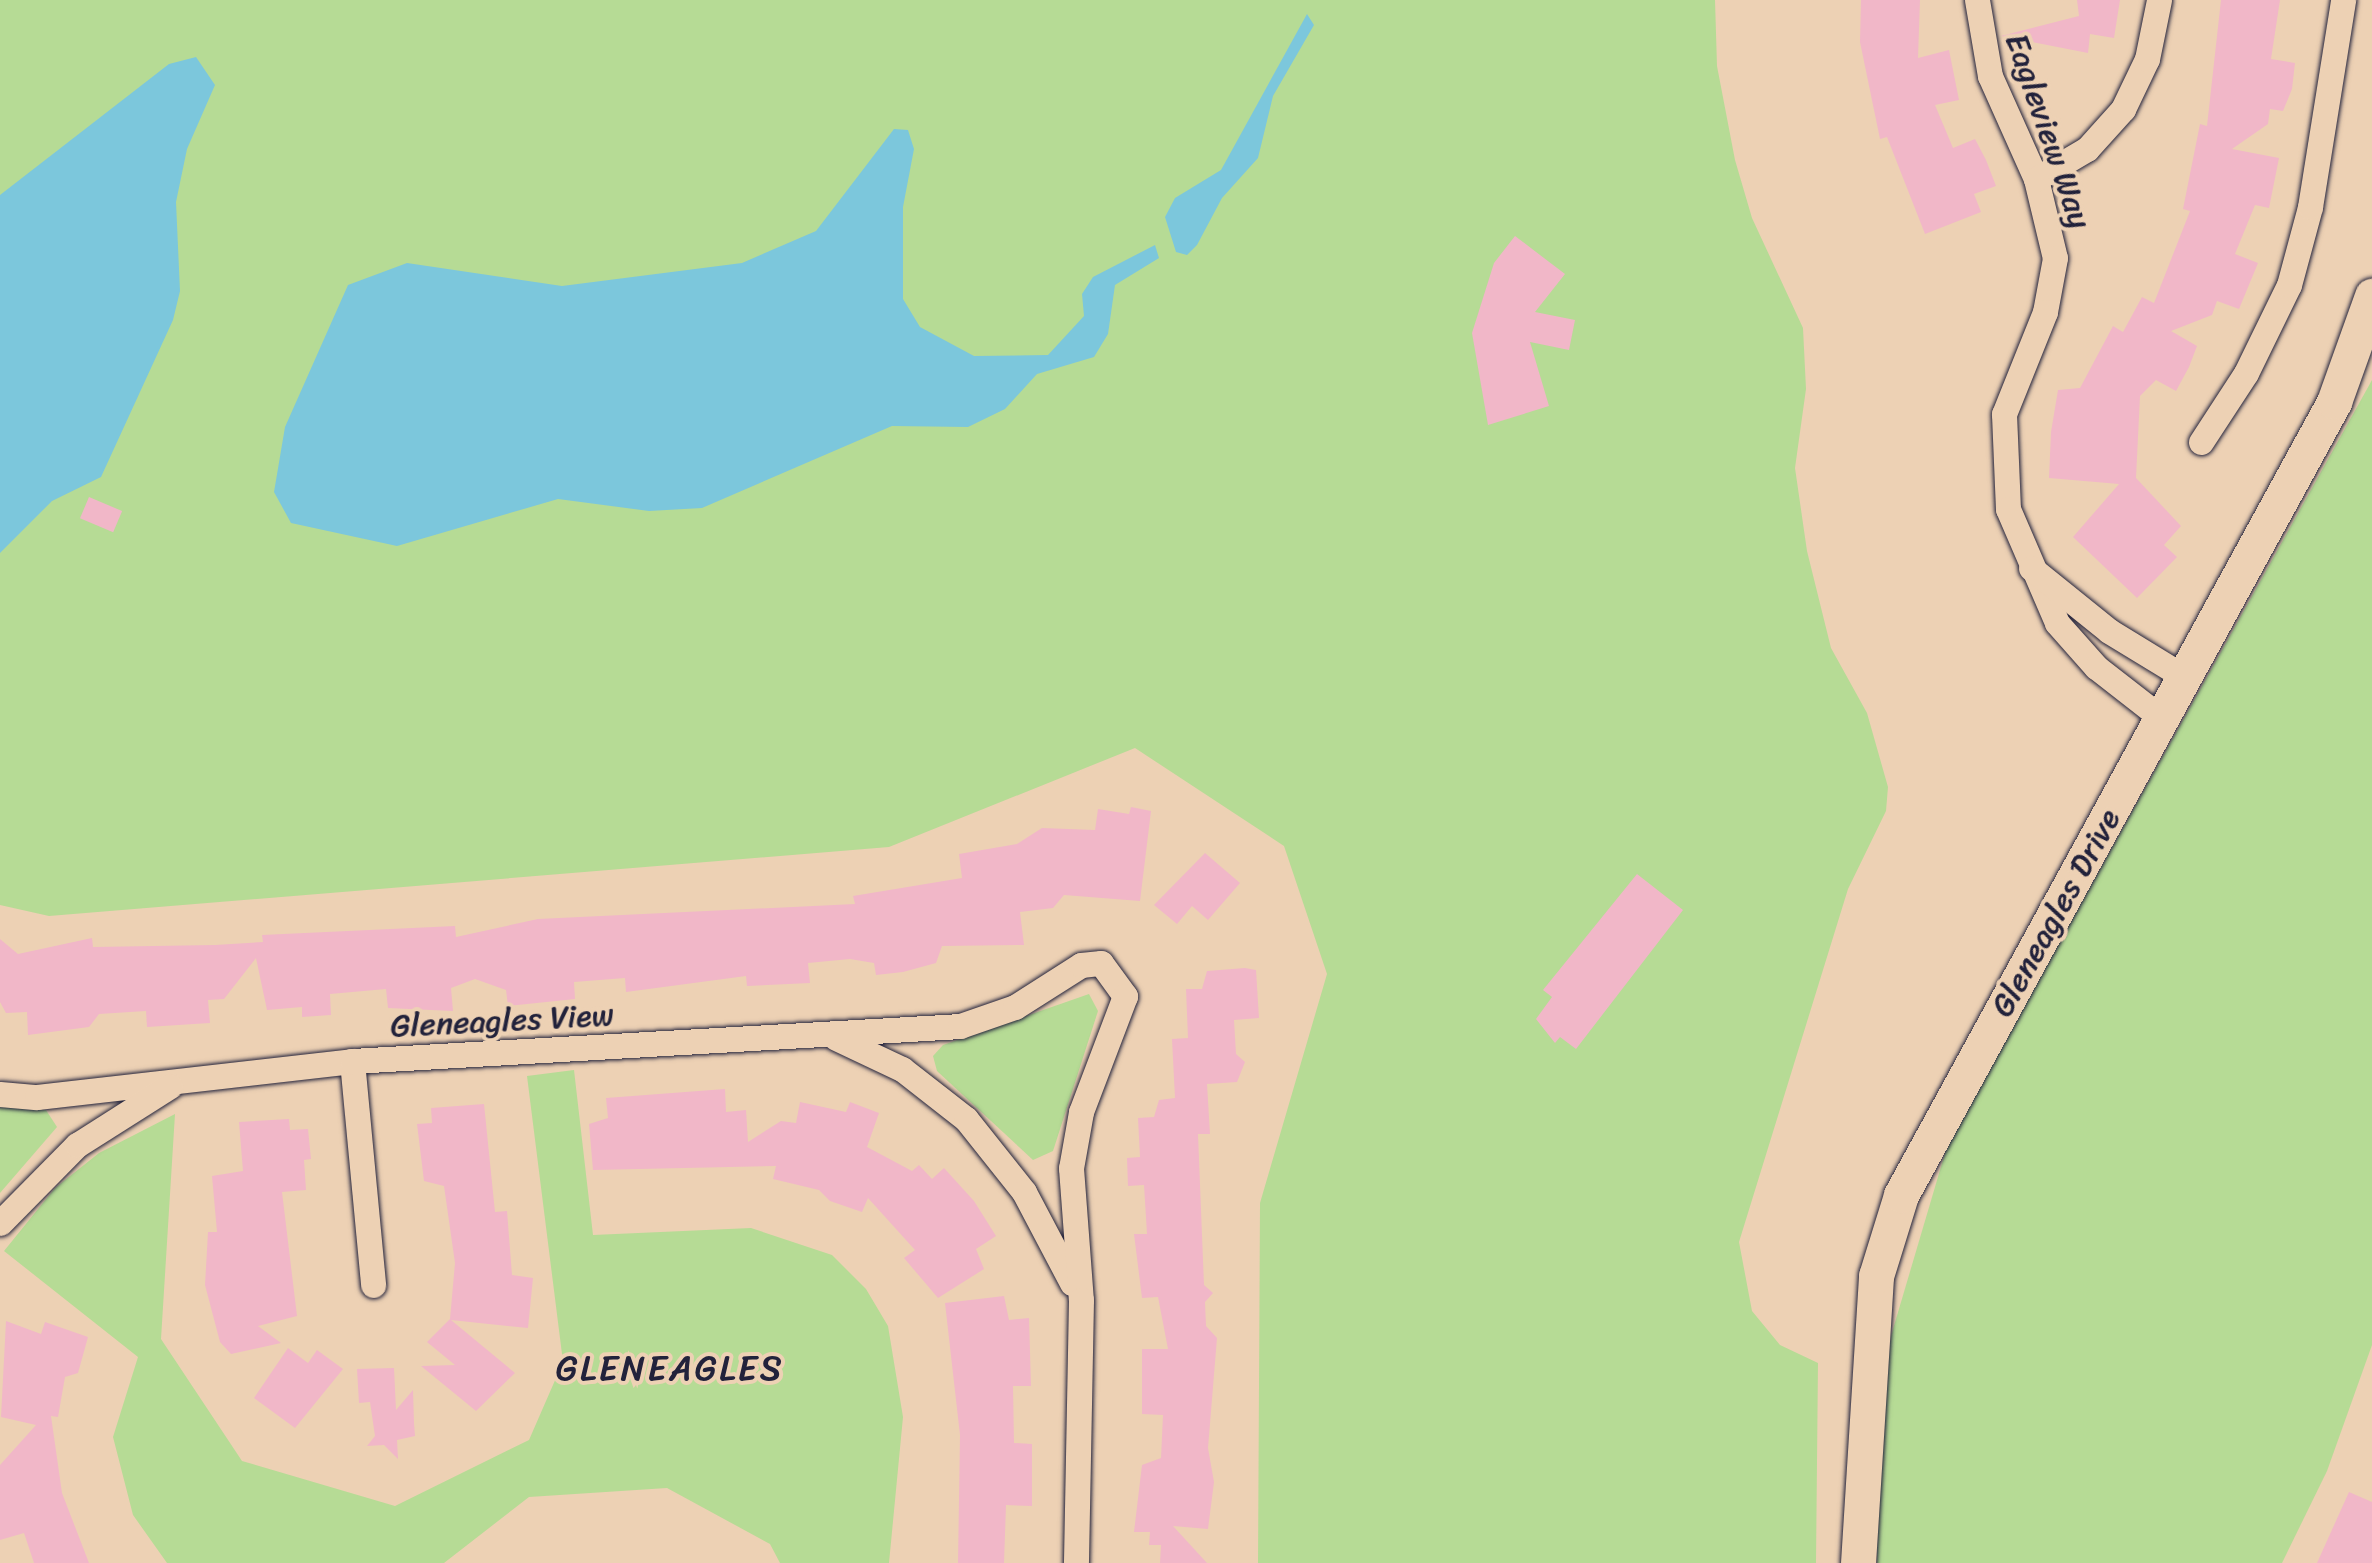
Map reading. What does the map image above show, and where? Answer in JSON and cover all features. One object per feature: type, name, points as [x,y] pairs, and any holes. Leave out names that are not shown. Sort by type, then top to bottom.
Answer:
[{"type":"street","name":"Eagleview Way","points":[[1977,0],[1990,76],[2036,179],[2053,231],[2053,287],[2014,381],[2002,451],[2008,508],[2030,568],[2077,647],[2164,720]]},
{"type":"street","points":[[2036,179],[2087,149],[2123,109],[2146,59],[2158,0]]},
{"type":"street","points":[[2201,442],[2246,374],[2289,285],[2310,207],[2343,0]]},
{"type":"street","name":"Gleneagles Drive","points":[[1858,1563],[1865,1383],[1888,1228],[1914,1163],[2164,720],[2334,402],[2372,296]]},
{"type":"street","points":[[2030,568],[2109,631],[2186,678]]},
{"type":"street","name":"Gleneagles View","points":[[0,1094],[38,1097],[352,1061],[833,1037],[960,1026],[1014,1007],[1081,965],[1112,971],[1125,996],[1081,1112],[1072,1168],[1082,1300],[1076,1563]]},
{"type":"street","name":"Gleneagles View","points":[[833,1037],[902,1069],[966,1119],[1024,1192],[1082,1300]]},
{"type":"street","points":[[352,1061],[374,1285]]},
{"type":"street","name":"Gleneagles View","points":[[0,1223],[77,1145],[175,1083]]},
{"type":"green space","points":[[0,0],[1715,0],[1717,66],[1735,160],[1752,218],[1803,328],[1806,389],[1795,468],[1807,551],[1831,648],[1867,713],[1888,787],[1886,811],[1848,889],[1739,1242],[1752,1311],[1780,1345],[1818,1363],[1816,1563],[1258,1563],[1260,1203],[1327,974],[1284,846],[1135,748],[889,847],[49,916],[0,905]]},
{"type":"green space","points":[[2372,380],[2372,1345],[2327,1471],[2282,1563],[1877,1563],[1878,1432],[1891,1336],[1948,1143]]},
{"type":"green space","points":[[1089,994],[1098,1011],[1053,1151],[1033,1160],[937,1071],[933,1056],[943,1045]]},
{"type":"green space","points":[[574,1070],[593,1235],[751,1228],[832,1255],[866,1289],[888,1326],[903,1417],[889,1563],[780,1563],[770,1544],[667,1488],[529,1497],[444,1563],[167,1563],[133,1515],[113,1437],[138,1357],[4,1251],[55,1188],[99,1153],[175,1114],[161,1339],[242,1461],[395,1506],[529,1440],[563,1362],[527,1076]]},
{"type":"green space","points":[[0,1106],[46,1110],[57,1127],[0,1193]]},
{"type":"water","points":[[1307,14],[1314,25],[1273,96],[1258,158],[1222,198],[1197,245],[1187,255],[1176,252],[1165,217],[1175,198],[1221,170]]},
{"type":"water","points":[[196,57],[215,85],[187,149],[176,202],[180,291],[173,320],[101,477],[52,501],[0,553],[0,195],[169,64]]},
{"type":"water","points":[[894,129],[908,130],[914,149],[903,207],[903,299],[920,327],[974,356],[1048,355],[1084,316],[1082,294],[1093,277],[1155,245],[1159,258],[1115,285],[1108,334],[1094,357],[1037,374],[1005,409],[968,427],[892,426],[702,508],[649,511],[558,499],[397,546],[291,523],[274,492],[285,427],[348,285],[407,263],[562,286],[742,263],[816,231]]},
{"type":"building","points":[[1861,0],[1920,0],[1918,58],[1949,50],[1959,100],[1935,105],[1953,148],[1975,139],[1986,160],[1996,186],[1974,194],[1981,212],[1925,234],[1887,137],[1880,139],[1860,42]]},
{"type":"building","points":[[2077,0],[2120,0],[2114,38],[2090,34],[2088,53],[2001,36],[2079,16]]},
{"type":"building","points":[[2221,0],[2280,0],[2271,59],[2295,63],[2292,89],[2283,111],[2270,109],[2268,124],[2232,149],[2279,158],[2269,208],[2255,205],[2235,254],[2258,263],[2239,309],[2217,301],[2212,315],[2171,331],[2197,346],[2189,367],[2176,391],[2156,380],[2140,396],[2136,478],[2181,526],[2164,545],[2177,557],[2137,598],[2073,537],[2119,484],[2049,478],[2051,432],[2058,390],[2080,388],[2113,326],[2123,332],[2142,297],[2154,303],[2190,211],[2183,209],[2200,124],[2207,126]]},
{"type":"building","points":[[1515,236],[1565,274],[1535,312],[1575,320],[1569,350],[1530,342],[1549,406],[1488,425],[1472,333],[1494,263]]},
{"type":"building","points":[[89,497],[122,511],[113,532],[80,518]]},
{"type":"building","points":[[1131,807],[1151,811],[1140,901],[1064,895],[1053,908],[1020,912],[1024,945],[942,946],[936,963],[903,972],[876,975],[874,963],[850,959],[808,963],[810,983],[747,986],[746,976],[626,992],[625,978],[574,982],[575,999],[508,1006],[506,990],[475,979],[451,988],[453,1011],[388,1008],[386,989],[330,994],[331,1015],[302,1017],[302,1007],[267,1010],[256,958],[224,999],[208,1000],[210,1023],[147,1027],[146,1011],[99,1014],[89,1027],[28,1035],[27,1012],[6,1013],[0,1002],[0,939],[18,954],[92,938],[93,947],[215,945],[263,942],[262,935],[455,926],[456,937],[538,919],[855,904],[853,896],[962,878],[959,854],[1017,844],[1042,828],[1095,830],[1098,809],[1129,814]]},
{"type":"building","points":[[1205,853],[1240,883],[1208,920],[1192,906],[1177,924],[1154,905]]},
{"type":"building","points":[[1637,874],[1683,910],[1576,1049],[1560,1037],[1555,1043],[1536,1019],[1552,997],[1543,990]]},
{"type":"building","points":[[1256,970],[1259,1018],[1234,1020],[1236,1054],[1245,1062],[1237,1082],[1207,1084],[1210,1134],[1198,1134],[1204,1285],[1213,1293],[1205,1302],[1206,1326],[1217,1338],[1208,1448],[1214,1482],[1208,1529],[1173,1526],[1207,1563],[1160,1563],[1161,1545],[1149,1545],[1150,1532],[1134,1532],[1142,1465],[1161,1458],[1163,1415],[1142,1414],[1142,1349],[1168,1349],[1158,1297],[1142,1298],[1134,1234],[1147,1234],[1144,1185],[1128,1186],[1127,1158],[1140,1157],[1138,1118],[1154,1117],[1159,1100],[1175,1098],[1172,1039],[1188,1038],[1186,989],[1202,989],[1207,971]]},
{"type":"building","points":[[725,1089],[726,1112],[746,1110],[748,1142],[781,1121],[796,1123],[800,1102],[846,1112],[850,1102],[879,1113],[867,1147],[912,1171],[919,1165],[932,1179],[944,1168],[974,1201],[996,1236],[976,1249],[984,1269],[938,1298],[904,1258],[915,1250],[868,1198],[862,1212],[830,1201],[819,1190],[773,1179],[776,1166],[593,1170],[589,1124],[608,1118],[606,1098]]},
{"type":"building","points":[[484,1104],[495,1212],[507,1211],[512,1275],[533,1278],[528,1328],[451,1320],[515,1373],[476,1411],[421,1366],[455,1365],[427,1342],[450,1319],[455,1263],[444,1186],[424,1181],[417,1124],[432,1123],[431,1108]]},
{"type":"building","points":[[289,1119],[290,1130],[308,1129],[311,1159],[304,1160],[306,1190],[282,1192],[297,1316],[258,1326],[281,1343],[231,1354],[220,1342],[205,1285],[208,1232],[217,1232],[212,1176],[243,1171],[239,1122]]},
{"type":"building","points":[[1004,1296],[1009,1320],[1029,1318],[1031,1386],[1013,1386],[1014,1443],[1032,1444],[1032,1506],[1006,1505],[1004,1563],[958,1563],[960,1435],[945,1303]]},
{"type":"building","points":[[6,1321],[41,1334],[45,1322],[88,1337],[78,1373],[65,1377],[58,1417],[51,1416],[62,1493],[89,1563],[34,1563],[24,1533],[0,1540],[0,1465],[36,1425],[1,1417]]},
{"type":"building","points":[[288,1348],[308,1363],[317,1350],[343,1369],[295,1428],[254,1398]]},
{"type":"building","points":[[394,1368],[396,1410],[413,1390],[415,1436],[397,1440],[398,1459],[384,1445],[367,1446],[375,1436],[370,1402],[359,1403],[357,1369]]},
{"type":"building","points":[[2349,1492],[2372,1502],[2372,1563],[2317,1563]]},
{"type":"district","name":"GLENEAGLES","points":[[670,1368]]}]
